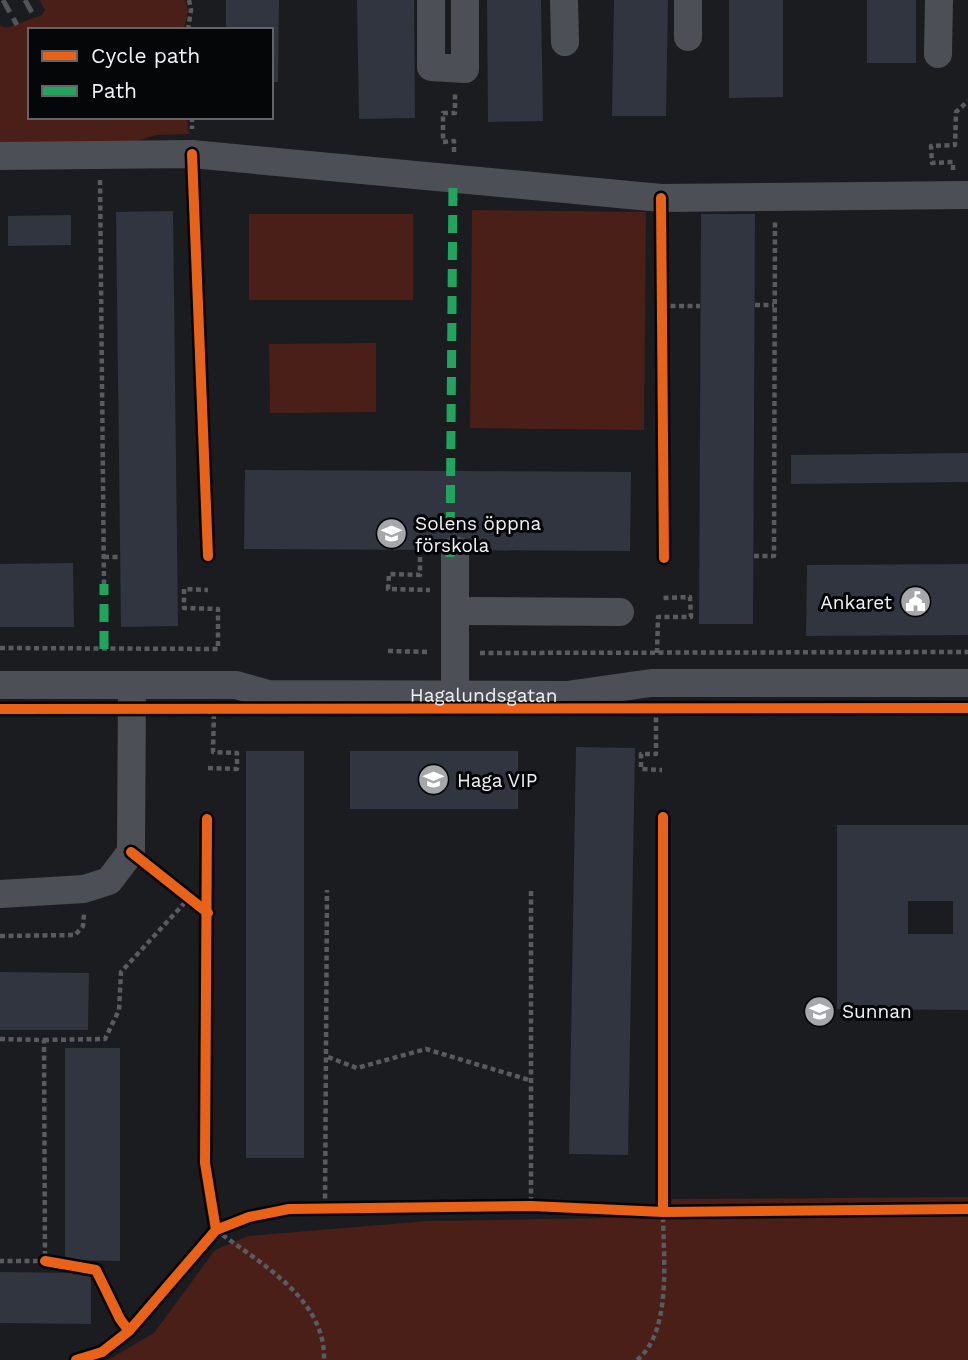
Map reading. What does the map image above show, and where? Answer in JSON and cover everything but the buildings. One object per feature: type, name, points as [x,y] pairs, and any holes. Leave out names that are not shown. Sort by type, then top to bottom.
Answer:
[{"type":"street","points":[[431,0],[431,67],[465,69],[465,0]]},
{"type":"street","points":[[564,0],[565,42]]},
{"type":"street","points":[[688,0],[688,37]]},
{"type":"street","points":[[939,0],[939,54]]},
{"type":"street","points":[[0,156],[192,154],[661,198],[961,195]]},
{"type":"street","points":[[455,550],[455,693]]},
{"type":"street","points":[[455,601],[620,612]]},
{"type":"street","name":"Hagalundsgatan","points":[[0,685],[236,685],[268,694],[567,695],[651,683],[968,683]]},
{"type":"street","points":[[0,894],[84,889],[109,881],[131,852],[132,685]]},
{"type":"path","points":[[188,0],[191,9],[188,28]]},
{"type":"path","points":[[961,195],[953,162],[932,163],[931,146],[955,145],[956,112],[968,101]]},
{"type":"path","points":[[454,141],[443,142],[443,113],[455,113]]},
{"type":"path","points":[[100,155],[104,584]]},
{"type":"path","points":[[754,556],[774,556],[775,197]]},
{"type":"path","points":[[662,293],[662,320]]},
{"type":"path","points":[[755,305],[774,305]]},
{"type":"path","points":[[662,306],[700,306]]},
{"type":"path","points":[[104,557],[120,557]]},
{"type":"path","points":[[421,557],[421,575],[388,574],[388,589],[455,601]]},
{"type":"path","points":[[0,648],[218,649],[218,609],[184,608],[184,589],[208,590]]},
{"type":"path","points":[[657,653],[658,617],[691,617],[690,597],[663,598]]},
{"type":"path","points":[[388,651],[968,652]]},
{"type":"path","points":[[643,708],[669,708]]},
{"type":"path","points":[[656,708],[656,754],[641,754],[640,769],[662,770]]},
{"type":"path","points":[[200,709],[218,709],[214,752],[237,752],[237,769],[208,768]]},
{"type":"path","points":[[0,936],[75,935],[83,926],[84,889]]},
{"type":"path","points":[[179,890],[198,905]]},
{"type":"path","points":[[326,1207],[327,890]]},
{"type":"path","points":[[531,891],[531,1206]]},
{"type":"path","points":[[0,1039],[105,1039],[120,1010],[121,972],[189,898]]},
{"type":"path","points":[[0,1261],[50,1262],[44,1040]]},
{"type":"path","points":[[328,1058],[356,1069],[426,1049],[529,1080]]},
{"type":"path","points":[[637,1360],[646,1352],[663,1308],[663,1198]]},
{"type":"path","points":[[517,1206],[544,1207]]},
{"type":"path","points":[[313,1208],[339,1207]]},
{"type":"path","points":[[650,1211],[677,1211]]},
{"type":"path","points":[[216,1229],[289,1285],[319,1327],[324,1360]]},
{"type":"shaded area","points":[[39,0],[185,0],[188,10],[184,28],[28,28],[28,119],[187,119],[189,134],[157,135],[129,143],[0,145],[0,25],[6,28],[42,15],[45,10]]},
{"type":"shaded area","points":[[472,210],[646,212],[644,430],[470,428]]},
{"type":"shaded area","points":[[249,214],[413,214],[413,300],[249,300]]},
{"type":"shaded area","points":[[376,343],[376,412],[270,413],[269,344]]},
{"type":"shaded area","points":[[968,1197],[968,1360],[108,1360],[154,1333],[215,1250],[248,1236],[428,1221],[668,1217],[672,1199]]},
{"type":"railway","points":[[3,0],[17,25]]},
{"type":"railway","points":[[25,0],[35,18]]},
{"type":"marked path","points":[[450,557],[453,179]]},
{"type":"marked path","points":[[104,584],[104,649]]},
{"type":"cycle path","points":[[192,154],[208,556]]},
{"type":"cycle path","points":[[661,198],[664,558]]},
{"type":"cycle path","points":[[0,709],[968,708]]},
{"type":"cycle path","points":[[663,817],[663,1212]]},
{"type":"cycle path","points":[[207,819],[205,1163],[216,1230]]},
{"type":"cycle path","points":[[131,852],[208,913]]},
{"type":"cycle path","points":[[76,1360],[102,1352],[129,1331],[216,1230],[249,1217],[289,1209],[531,1206],[663,1212],[968,1209]]},
{"type":"cycle path","points":[[45,1261],[96,1270],[120,1319],[129,1331]]},
{"type":"place","name":"Solens öppna förskola","points":[[392,534]]},
{"type":"place","name":"Ankaret","points":[[915,602]]},
{"type":"place","name":"Haga VIP","points":[[434,780]]},
{"type":"place","name":"Sunnan","points":[[819,1011]]}]
